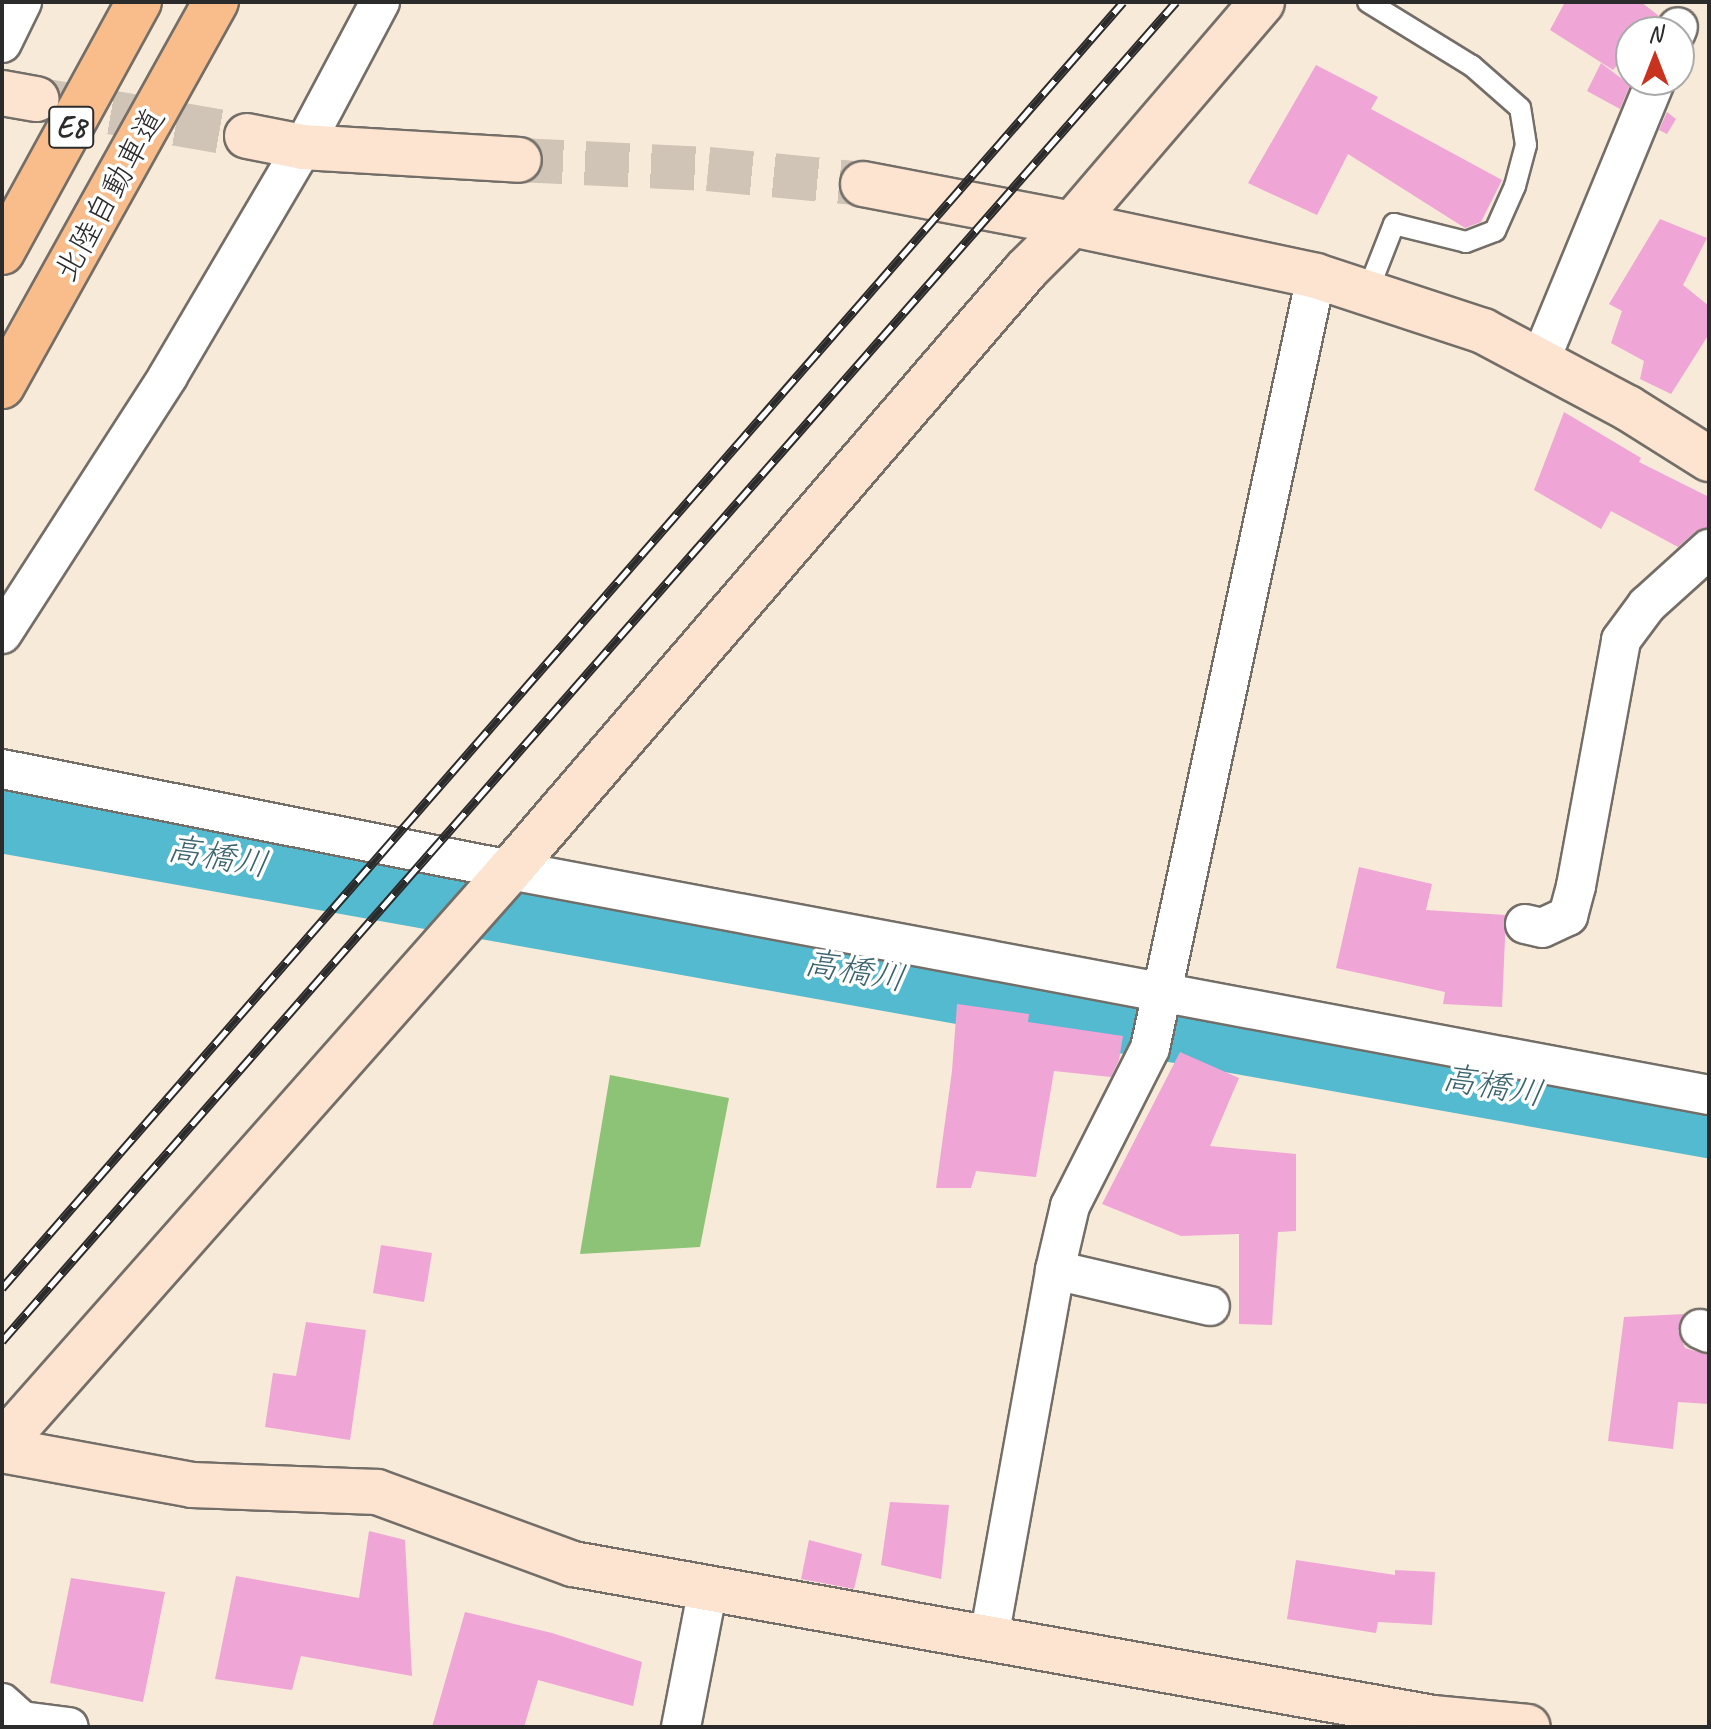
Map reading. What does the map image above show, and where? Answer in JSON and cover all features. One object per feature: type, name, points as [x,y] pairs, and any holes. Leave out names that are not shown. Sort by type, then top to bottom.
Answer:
[{"type":"highway","name":"北陸自動車道","points":[[2,252],[139,2]]},
{"type":"highway","name":"北陸自動車道","points":[[2,386],[80,251],[216,2]]},
{"type":"highway","points":[[80,251],[200,68],[237,2]]},
{"type":"street","points":[[2,43],[22,2]]},
{"type":"street","points":[[2,634],[168,376],[303,147],[380,2]]},
{"type":"street","points":[[2,1447],[510,870],[1026,270],[1072,224],[1262,2]]},
{"type":"street","points":[[1540,361],[1649,96]]},
{"type":"street","points":[[247,136],[303,147],[519,160]]},
{"type":"street","points":[[863,184],[1316,276],[1483,331],[1628,408],[1709,459]]},
{"type":"street","points":[[989,1638],[1055,1270],[1070,1206],[1150,1048],[1316,276]]},
{"type":"street","points":[[1525,924],[1542,928],[1568,916],[1621,640],[1647,605],[1709,549]]},
{"type":"street","points":[[2,769],[510,870],[1709,1095]]},
{"type":"street","points":[[1055,1270],[1210,1306]]},
{"type":"street","points":[[2,1447],[192,1485],[377,1492],[573,1564],[1433,1718],[1528,1727]]},
{"type":"street","points":[[681,1727],[708,1588]]},
{"type":"street","points":[[2,1703],[22,1721],[69,1727]]},
{"type":"lane","points":[[1367,293],[1394,224],[1466,242],[1495,231],[1515,186],[1526,145],[1520,108],[1472,66],[1368,2]]},
{"type":"green space","points":[[610,1075],[729,1098],[700,1247],[580,1254]]},
{"type":"building","points":[[1565,2],[1641,2],[1659,16],[1615,16],[1613,70],[1550,30]]},
{"type":"building","points":[[1601,63],[1615,74],[1615,96],[1625,96],[1620,109],[1587,91]]},
{"type":"building","points":[[1316,65],[1378,97],[1371,109],[1502,180],[1481,222],[1465,228],[1348,154],[1317,215],[1248,183]]},
{"type":"building","points":[[1667,112],[1676,119],[1667,134],[1659,130]]},
{"type":"building","points":[[1660,219],[1707,238],[1683,285],[1709,306],[1709,334],[1671,394],[1640,379],[1644,361],[1611,343],[1622,311],[1609,304]]},
{"type":"building","points":[[1564,412],[1641,458],[1639,462],[1709,497],[1709,528],[1695,532],[1678,547],[1611,511],[1601,529],[1534,490]]},
{"type":"building","points":[[1359,867],[1432,884],[1426,910],[1506,915],[1502,1007],[1443,1004],[1445,992],[1336,968]]},
{"type":"building","points":[[957,1004],[1029,1014],[1028,1022],[1123,1036],[1119,1060],[1111,1077],[1054,1071],[1036,1177],[976,1171],[971,1188],[936,1188],[952,1071]]},
{"type":"building","points":[[1180,1052],[1239,1078],[1210,1146],[1296,1154],[1296,1231],[1278,1232],[1272,1325],[1239,1324],[1239,1234],[1181,1236],[1102,1204]]},
{"type":"building","points":[[381,1245],[432,1253],[424,1302],[373,1293]]},
{"type":"building","points":[[1685,1314],[1678,1331],[1685,1348],[1709,1355],[1709,1404],[1678,1402],[1673,1449],[1608,1441],[1624,1317]]},
{"type":"building","points":[[306,1322],[366,1330],[350,1440],[265,1427],[273,1373],[296,1376]]},
{"type":"building","points":[[890,1502],[949,1505],[941,1579],[881,1565]]},
{"type":"building","points":[[369,1531],[405,1540],[412,1676],[301,1656],[292,1690],[215,1679],[236,1576],[359,1598]]},
{"type":"building","points":[[809,1540],[862,1554],[854,1589],[801,1579]]},
{"type":"building","points":[[1296,1560],[1395,1575],[1395,1570],[1435,1572],[1432,1625],[1378,1622],[1376,1633],[1287,1619]]},
{"type":"building","points":[[71,1578],[165,1592],[143,1702],[50,1683]]},
{"type":"building","points":[[465,1612],[552,1633],[642,1662],[633,1706],[538,1680],[524,1727],[432,1727]]},
{"type":"waterway","name":"高橋川","points":[[2,818],[1709,1123]]},
{"type":"tunnel","points":[[46,101],[247,136]]},
{"type":"tunnel","points":[[519,160],[708,169],[863,184]]},
{"type":"railway","points":[[2,1288],[1123,2]]},
{"type":"railway","points":[[2,1341],[1176,2]]}]
